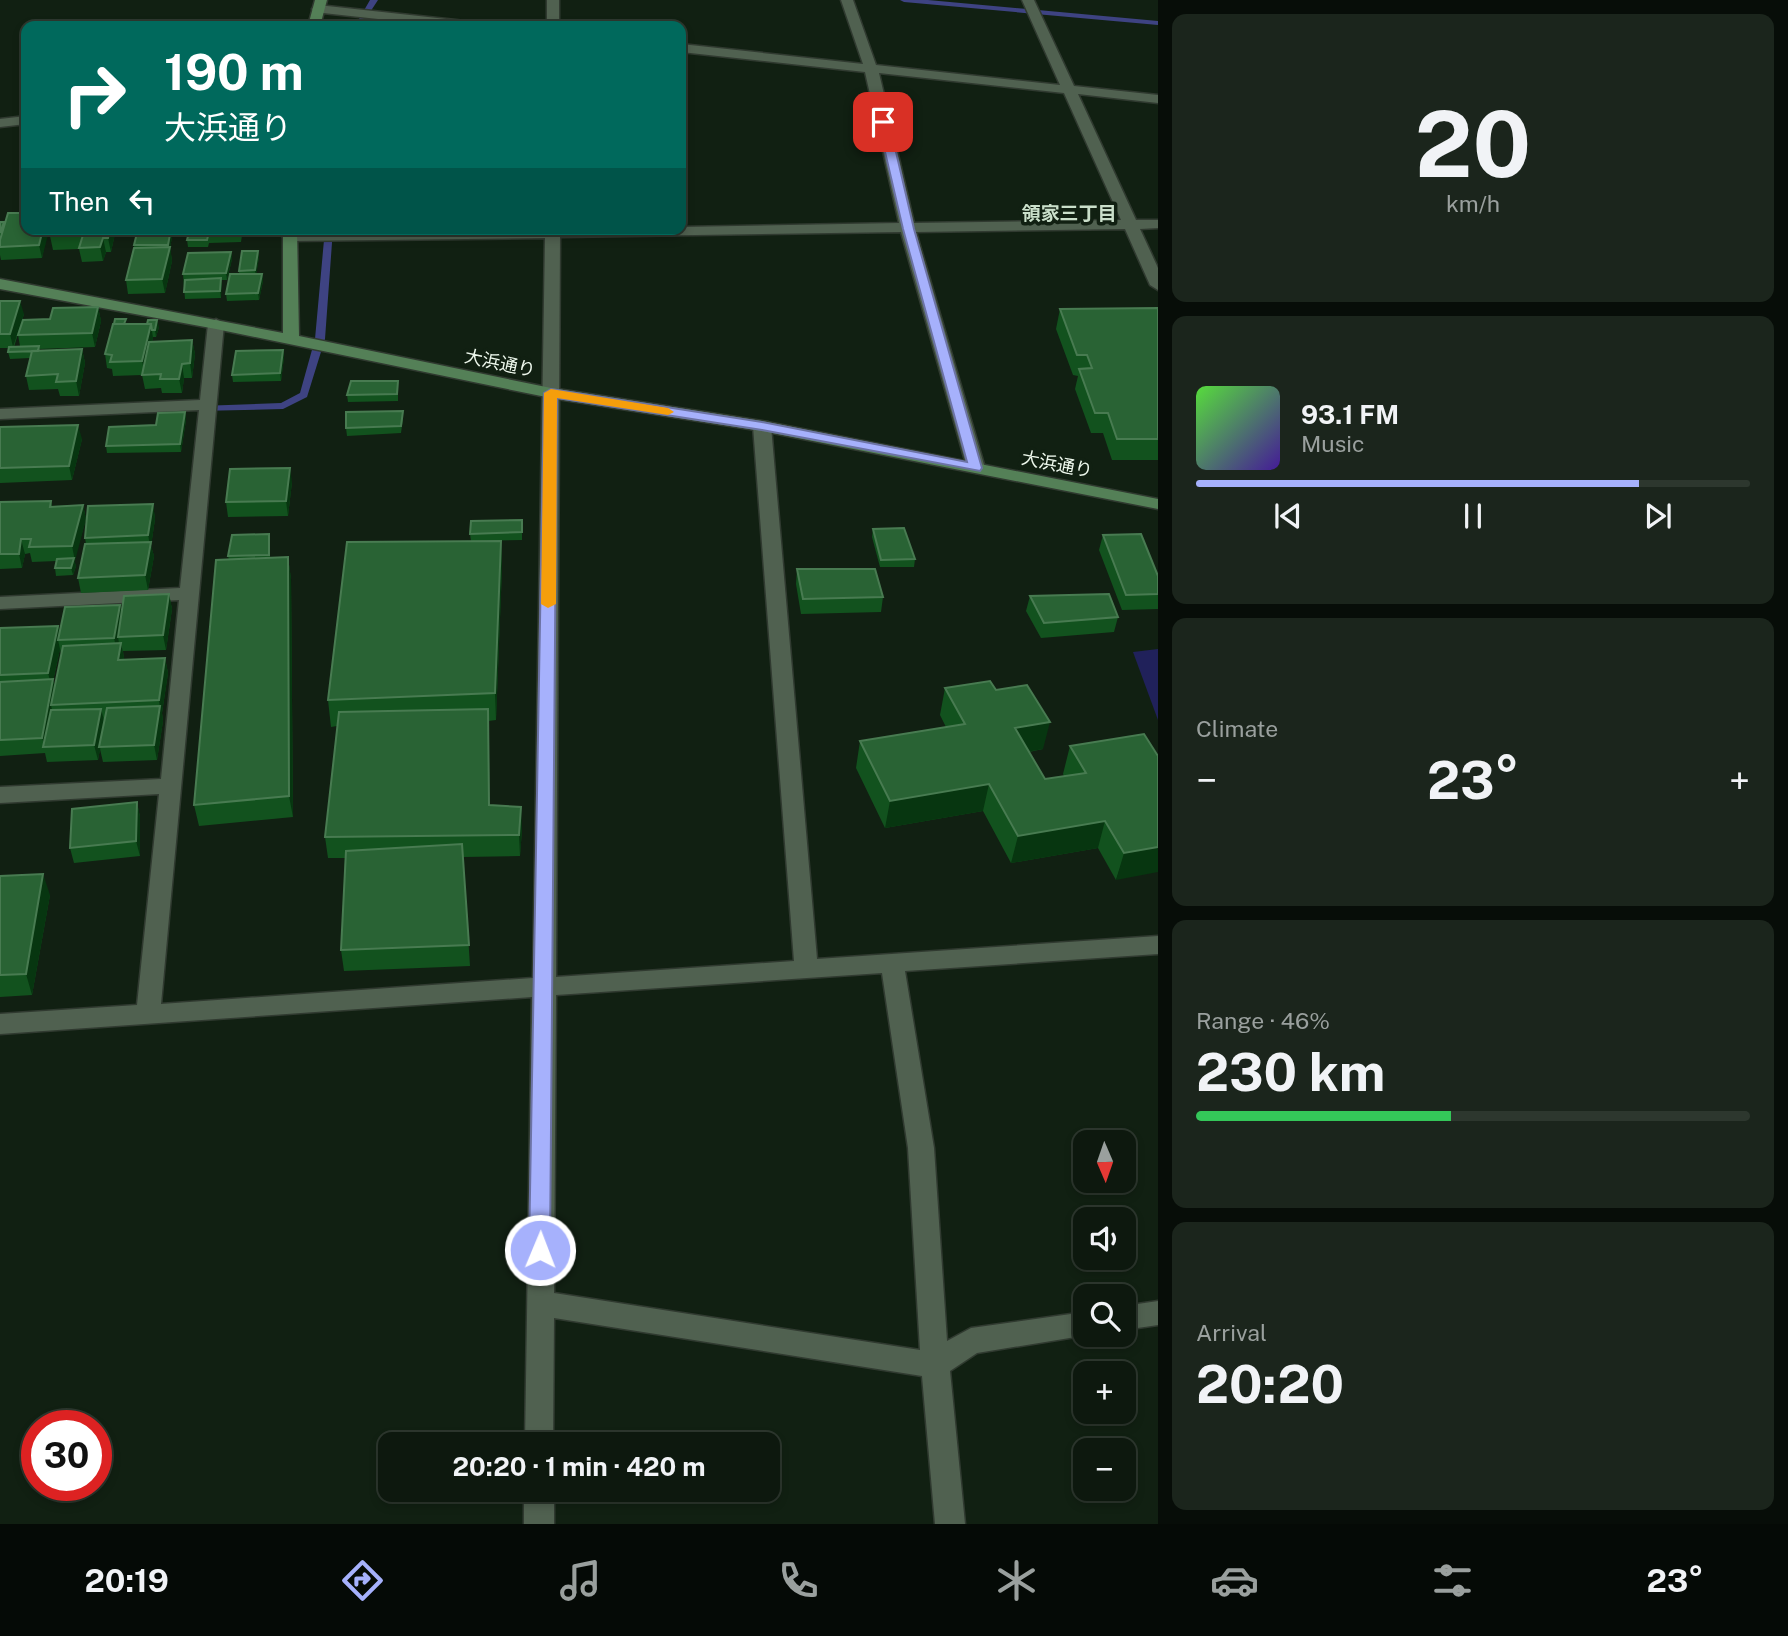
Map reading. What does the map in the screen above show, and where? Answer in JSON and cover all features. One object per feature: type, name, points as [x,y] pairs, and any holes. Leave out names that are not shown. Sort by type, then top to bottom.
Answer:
[{"type":"street","points":[[553,0],[553,21]]},
{"type":"street","points":[[846,0],[871,68],[908,229],[976,468]]},
{"type":"street","points":[[1028,0],[1158,285]]},
{"type":"street","points":[[319,5],[437,21]]},
{"type":"street","points":[[686,49],[1158,99]]},
{"type":"street","points":[[0,123],[21,121]]},
{"type":"street","points":[[686,231],[1158,224]]},
{"type":"street","points":[[290,235],[291,340]]},
{"type":"street","points":[[539,1432],[553,235]]},
{"type":"street","name":"大浜通り","points":[[0,284],[216,324],[551,393],[762,426],[1158,504]]},
{"type":"street","points":[[148,1015],[187,594],[216,324]]},
{"type":"street","points":[[0,414],[208,405]]},
{"type":"street","points":[[762,426],[806,970]]},
{"type":"street","points":[[0,603],[187,594]]},
{"type":"street","points":[[0,795],[169,786]]},
{"type":"street","points":[[0,1024],[1158,945]]},
{"type":"street","points":[[892,964],[921,1148],[935,1365],[950,1524]]},
{"type":"street","points":[[539,1303],[935,1365],[971,1341],[1073,1326]]},
{"type":"street","points":[[1136,1316],[1158,1313]]},
{"type":"street","points":[[539,1502],[539,1524]]},
{"type":"shaded area","points":[[1158,649],[1158,720],[1133,652]]},
{"type":"building","points":[[8,213],[21,213],[21,235],[42,235],[39,245],[0,247]]},
{"type":"building","points":[[83,235],[109,235],[108,238],[103,238],[100,247],[79,248]]},
{"type":"building","points":[[136,235],[170,235],[168,245],[134,245]]},
{"type":"building","points":[[188,235],[240,235],[208,236],[207,240],[187,240]]},
{"type":"building","points":[[170,247],[162,279],[126,280],[134,248]]},
{"type":"building","points":[[242,251],[258,251],[255,270],[239,271]]},
{"type":"building","points":[[231,252],[226,273],[183,274],[188,253]]},
{"type":"building","points":[[230,274],[262,274],[258,293],[226,294]]},
{"type":"building","points":[[221,278],[220,291],[184,292],[185,280]]},
{"type":"building","points":[[0,301],[20,301],[10,334],[0,334]]},
{"type":"building","points":[[98,307],[92,333],[18,335],[23,320],[50,319],[53,308]]},
{"type":"building","points":[[1158,308],[1158,439],[1117,439],[1108,413],[1095,413],[1079,369],[1092,368],[1087,355],[1077,355],[1060,309]]},
{"type":"building","points":[[115,319],[126,319],[124,324],[114,324]]},
{"type":"building","points":[[148,320],[157,320],[155,330],[152,330],[151,324],[147,324]]},
{"type":"building","points":[[113,324],[151,324],[142,361],[110,362],[112,355],[105,354]]},
{"type":"building","points":[[192,340],[190,363],[182,364],[179,379],[160,379],[161,374],[142,375],[149,342]]},
{"type":"building","points":[[39,346],[38,351],[8,352],[9,347]]},
{"type":"building","points":[[82,349],[76,381],[56,382],[58,374],[26,376],[32,351]]},
{"type":"building","points":[[283,350],[280,373],[232,375],[236,351]]},
{"type":"building","points":[[351,381],[398,381],[397,394],[347,395]]},
{"type":"building","points":[[403,411],[401,426],[346,428],[346,412]]},
{"type":"building","points":[[185,412],[180,444],[106,446],[109,427],[156,425],[158,413]]},
{"type":"building","points":[[78,425],[69,466],[0,468],[0,427]]},
{"type":"building","points":[[290,468],[286,501],[226,502],[230,469]]},
{"type":"building","points":[[51,501],[50,507],[83,505],[72,546],[29,547],[31,539],[21,539],[19,554],[0,554],[0,502]]},
{"type":"building","points":[[153,504],[148,535],[85,538],[88,506]]},
{"type":"building","points":[[522,520],[522,532],[470,534],[471,521]]},
{"type":"building","points":[[904,528],[915,559],[881,560],[873,529]]},
{"type":"building","points":[[269,534],[269,555],[228,556],[232,535]]},
{"type":"building","points":[[1141,534],[1158,576],[1158,594],[1126,595],[1103,535]]},
{"type":"building","points":[[501,541],[495,693],[328,700],[347,542]]},
{"type":"building","points":[[151,542],[145,575],[78,578],[85,544]]},
{"type":"building","points":[[288,557],[289,796],[194,805],[216,560]]},
{"type":"building","points":[[74,558],[71,568],[55,568],[57,559]]},
{"type":"building","points":[[797,569],[875,569],[883,597],[803,599]]},
{"type":"building","points":[[169,594],[163,635],[118,637],[124,596]]},
{"type":"building","points":[[1109,594],[1118,617],[1044,623],[1030,596]]},
{"type":"building","points":[[120,605],[114,638],[58,640],[65,607]]},
{"type":"building","points":[[58,626],[48,673],[0,675],[0,628]]},
{"type":"building","points":[[121,643],[118,660],[165,658],[159,700],[51,705],[63,646]]},
{"type":"building","points":[[53,679],[42,738],[0,740],[0,682]]},
{"type":"building","points":[[990,681],[996,690],[1027,685],[1050,722],[1015,728],[1045,779],[1086,773],[1070,746],[1144,734],[1158,756],[1158,847],[1124,853],[1105,821],[1018,836],[989,784],[890,801],[860,741],[965,724],[945,688]]},
{"type":"building","points":[[160,706],[154,745],[99,747],[107,708]]},
{"type":"building","points":[[101,709],[94,745],[43,747],[51,710]]},
{"type":"building","points":[[488,709],[489,805],[521,807],[519,835],[325,837],[339,712]]},
{"type":"building","points":[[137,802],[136,841],[70,848],[72,809]]},
{"type":"building","points":[[462,844],[469,945],[341,950],[346,851]]},
{"type":"building","points":[[43,874],[26,974],[0,975],[0,876]]},
{"type":"waterway","points":[[361,21],[374,0]]},
{"type":"waterway","points":[[904,0],[1158,23]]},
{"type":"waterway","points":[[200,409],[283,406],[304,395],[320,339],[329,235]]},
{"type":"slow traffic","points":[[548,604],[551,393],[668,412]]},
{"type":"district","name":"領家三丁目","points":[[1069,213]]},
{"type":"route","points":[[540,1250],[551,393],[762,426],[976,468],[908,229],[883,122]]}]
